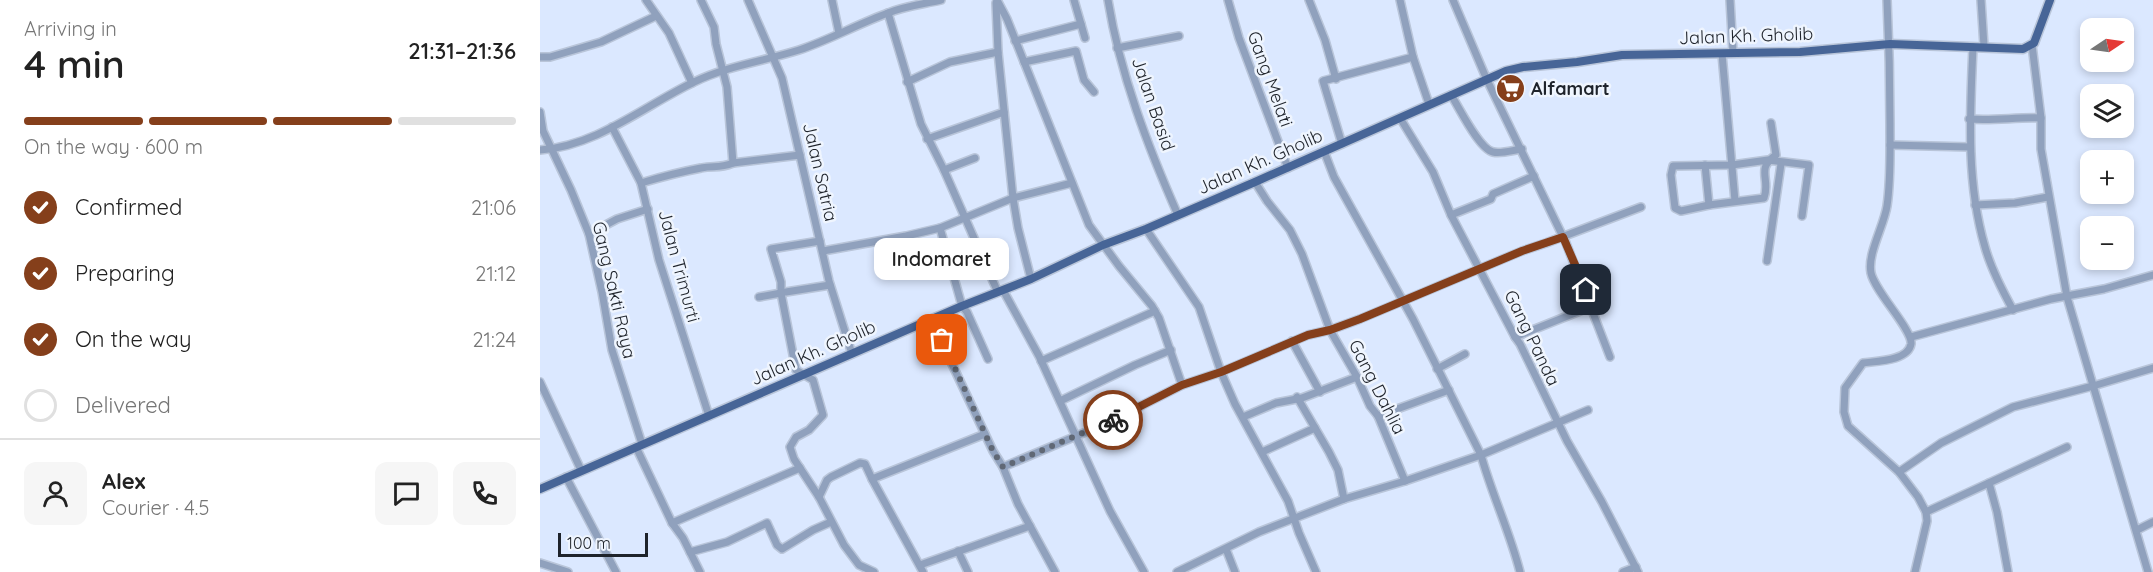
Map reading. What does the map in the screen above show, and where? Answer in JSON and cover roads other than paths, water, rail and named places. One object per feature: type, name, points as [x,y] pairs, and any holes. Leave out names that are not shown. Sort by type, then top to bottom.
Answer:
[{"type":"main road","points":[[2032,45],[2050,0]]},
{"type":"main road","name":"Jalan Kh. Gholib","points":[[540,489],[999,289],[1031,279],[1103,245],[1288,168],[1506,71],[1622,55],[1800,52],[1890,44],[2017,49],[2032,45]]},
{"type":"street","points":[[646,0],[669,33],[692,83]]},
{"type":"street","points":[[701,0],[714,27],[727,87],[733,163]]},
{"type":"street","name":"Jalan Satria","points":[[748,0],[782,78],[830,285],[852,354]]},
{"type":"street","points":[[832,0],[839,33]]},
{"type":"street","points":[[540,150],[567,147],[612,127],[692,83],[723,70],[775,58],[888,12],[941,0]]},
{"type":"street","points":[[997,0],[1089,225],[1155,311],[1182,385]]},
{"type":"street","points":[[997,0],[998,52],[1013,198],[1031,279]]},
{"type":"street","points":[[1074,0],[1085,38]]},
{"type":"street","name":"Jalan Basid","points":[[1108,0],[1117,48],[1135,106],[1178,215]]},
{"type":"street","name":"Gang Melati","points":[[1228,0],[1239,38],[1288,168]]},
{"type":"street","points":[[1310,0],[1336,79]]},
{"type":"street","points":[[1400,0],[1413,57],[1429,104]]},
{"type":"street","points":[[1453,0],[1487,80],[1578,268],[1590,307],[1610,357]]},
{"type":"street","points":[[1730,0],[1733,52]]},
{"type":"street","points":[[1887,0],[1890,44],[1890,169],[1887,208],[1872,260],[1871,273],[1890,307],[1911,336],[1910,347],[1906,353],[1897,357],[1863,363],[1845,388],[1844,412],[1848,426],[1899,472],[1918,496],[1926,512],[1925,531],[1915,572]]},
{"type":"street","points":[[1981,0],[1984,46]]},
{"type":"street","points":[[888,12],[907,81],[927,139],[944,170],[999,289],[1041,361],[1110,511],[1144,572]]},
{"type":"street","points":[[540,57],[550,57],[601,42],[656,16]]},
{"type":"street","points":[[1015,41],[1081,24]]},
{"type":"street","points":[[1117,48],[1179,36]]},
{"type":"street","points":[[2032,45],[2041,118],[2041,149],[2067,297],[2148,572]]},
{"type":"street","points":[[1973,47],[1975,120],[1970,147],[1975,205],[1985,249],[2013,310]]},
{"type":"street","points":[[1024,62],[1076,51],[1084,80],[1094,92]]},
{"type":"street","points":[[907,81],[950,62],[998,52]]},
{"type":"street","points":[[1722,54],[1735,201]]},
{"type":"street","points":[[1342,144],[1323,81],[1413,57]]},
{"type":"street","points":[[1451,95],[1487,149],[1492,152],[1502,152],[1522,149]]},
{"type":"street","name":"Gang Sakti Raya","points":[[540,112],[541,126],[550,150],[571,190],[589,234],[615,361],[639,446],[672,522],[700,572]]},
{"type":"street","points":[[927,139],[1004,112]]},
{"type":"street","name":"Gang Panda","points":[[1400,118],[1433,172],[1451,215],[1520,344],[1557,422],[1637,569]]},
{"type":"street","points":[[1975,120],[2041,118]]},
{"type":"street","points":[[1768,160],[1764,168],[1766,193],[1764,198],[1677,210],[1671,175],[1673,166],[1732,165],[1768,160],[1776,155],[1771,123]]},
{"type":"street","name":"Jalan Trimurti","points":[[612,127],[640,183],[665,280],[709,416]]},
{"type":"street","points":[[1890,145],[1970,147]]},
{"type":"street","points":[[1324,151],[1334,177],[1404,302],[1481,455],[1487,479],[1514,549],[1520,572]]},
{"type":"street","points":[[640,183],[706,166],[722,168],[733,163],[800,155]]},
{"type":"street","points":[[944,170],[975,158]]},
{"type":"street","points":[[1768,160],[1781,164],[1809,165],[1802,216]]},
{"type":"street","points":[[1767,261],[1781,164]]},
{"type":"street","points":[[1705,165],[1709,204]]},
{"type":"street","points":[[1451,215],[1491,199],[1493,194],[1534,176]]},
{"type":"street","name":"Gang Dahlia","points":[[1255,182],[1290,230],[1302,254],[1330,330],[1357,377],[1370,406],[1378,416],[1405,481]]},
{"type":"street","points":[[823,251],[906,237],[940,228],[1013,198],[1072,183]]},
{"type":"street","points":[[1975,205],[2015,203],[2048,197]]},
{"type":"street","points":[[1003,467],[1115,419],[1182,385],[1221,372],[1292,341],[1330,330],[1404,302],[1440,284],[1522,251],[1641,207]]},
{"type":"street","points":[[589,234],[617,219],[648,209]]},
{"type":"street","points":[[940,228],[962,306],[967,312],[987,359]]},
{"type":"street","points":[[1146,229],[1199,307],[1221,372],[1288,501],[1316,572]]},
{"type":"street","points":[[820,241],[771,249],[781,282],[796,370],[813,380],[823,415],[809,430],[796,437],[790,447],[794,459],[855,560],[863,568],[874,572]]},
{"type":"street","points":[[1911,336],[2153,275]]},
{"type":"street","points":[[759,297],[830,285]]},
{"type":"street","points":[[1515,337],[1590,307]]},
{"type":"street","points":[[1041,361],[1155,311]]},
{"type":"street","points":[[934,319],[951,362],[1003,467],[1013,493],[1055,572]]},
{"type":"street","points":[[1292,341],[1320,392]]},
{"type":"street","points":[[1060,401],[1171,350]]},
{"type":"street","points":[[1437,369],[1465,354]]},
{"type":"street","points":[[1899,472],[1941,443],[1993,415],[2013,407],[2153,368]]},
{"type":"street","points":[[1243,417],[1276,403],[1297,397],[1302,398],[1357,377]]},
{"type":"street","points":[[540,382],[581,470]]},
{"type":"street","points":[[1378,416],[1449,390]]},
{"type":"street","points":[[1297,397],[1338,470],[1344,499]]},
{"type":"street","points":[[1177,572],[1259,532],[1344,499],[1481,455],[1587,410]]},
{"type":"street","points":[[1262,452],[1315,428]]},
{"type":"street","points":[[872,479],[986,434]]},
{"type":"street","points":[[1926,512],[2067,447]]},
{"type":"street","points":[[819,497],[827,480],[843,469],[864,462],[922,569],[958,550],[1030,526]]},
{"type":"street","points":[[672,522],[800,468]]},
{"type":"street","points":[[566,477],[616,572]]},
{"type":"street","points":[[1989,483],[2008,572]]},
{"type":"street","points":[[690,552],[727,542],[767,523],[777,545],[782,549],[807,533],[831,522]]},
{"type":"street","points":[[2137,530],[2153,522]]},
{"type":"street","points":[[1226,549],[1235,572]]},
{"type":"street","points":[[958,550],[968,572]]},
{"type":"street","points":[[540,563],[568,572]]},
{"type":"street","points":[[1623,572],[1637,569]]},
{"type":"place","name":"Alfamart","points":[[1510,89]]},
{"type":"place","name":"Indomaret","points":[[942,340]]}]
